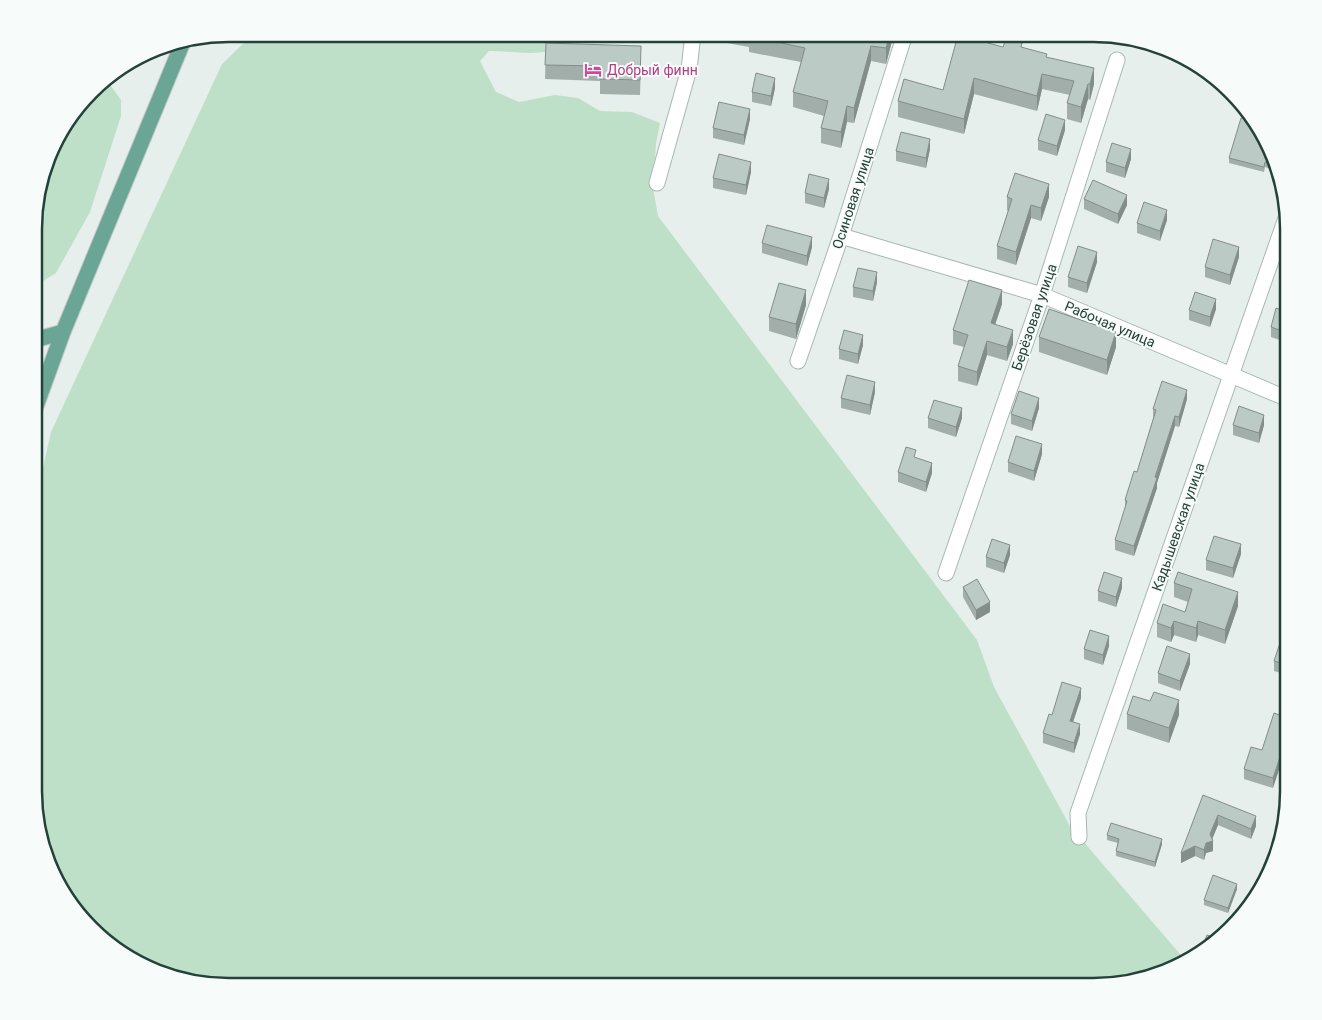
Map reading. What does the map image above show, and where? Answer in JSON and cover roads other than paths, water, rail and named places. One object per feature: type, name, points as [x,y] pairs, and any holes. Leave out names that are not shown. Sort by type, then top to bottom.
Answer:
[{"type":"main road","points":[[42,384],[180,49]]},
{"type":"main road","points":[[42,338],[63,332]]},
{"type":"street","points":[[657,183],[689,69],[692,42]]},
{"type":"street","name":"Осиновая улица","points":[[798,361],[841,236],[902,42]]},
{"type":"street","name":"Берёзовая улица","points":[[946,573],[1042,295],[1117,60]]},
{"type":"street","name":"Кадышевская улица","points":[[1079,837],[1078,813],[1280,235]]},
{"type":"street","name":"Рабочая улица","points":[[841,236],[1042,295],[1280,396]]},
{"type":"place","name":"Добрый финн","points":[[593,70]]}]
